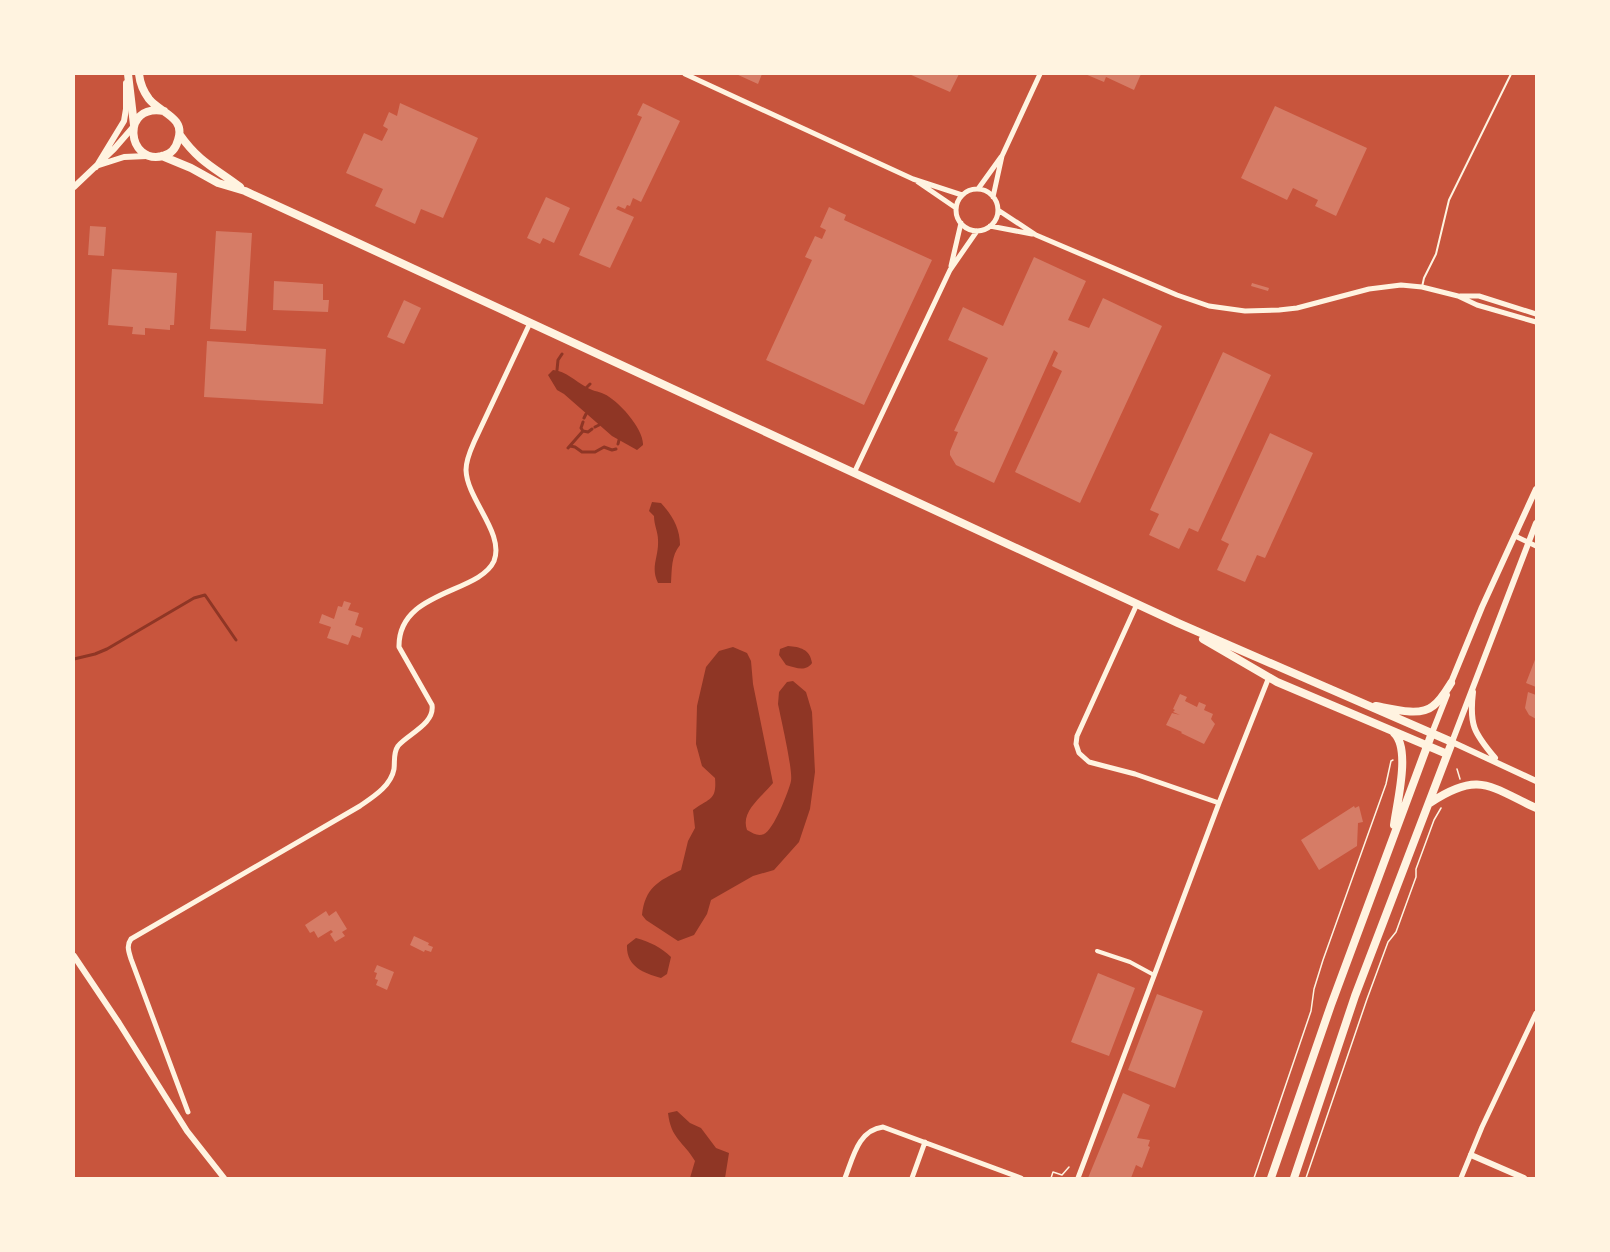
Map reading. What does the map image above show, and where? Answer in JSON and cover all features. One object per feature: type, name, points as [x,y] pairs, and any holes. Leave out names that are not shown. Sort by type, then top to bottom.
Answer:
[{"type":"main road","points":[[127,74],[133,134],[138,148],[151,156],[162,156],[218,183],[245,190],[1178,624],[1452,742],[1355,996],[1294,1179]]},
{"type":"main road","points":[[139,74],[141,85],[147,96],[176,120],[180,135],[202,161],[245,190]]},
{"type":"main road","points":[[134,126],[137,119],[149,111],[164,111]]},
{"type":"main road","points":[[162,156],[173,150],[180,135]]},
{"type":"main road","points":[[1178,624],[1269,677],[1447,754]]},
{"type":"main road","points":[[1364,704],[1394,709],[1427,710],[1438,702],[1451,683]]},
{"type":"main road","points":[[1391,730],[1400,739],[1403,754],[1392,840]]},
{"type":"main road","points":[[1271,1179],[1327,1015],[1432,734]]},
{"type":"main road","points":[[1429,803],[1455,788],[1478,784],[1491,787],[1536,808]]},
{"type":"street","points":[[96,167],[124,121],[127,74]]},
{"type":"street","points":[[685,74],[913,179],[962,195],[978,189],[1002,156],[1040,74]]},
{"type":"street","points":[[74,187],[134,126]]},
{"type":"street","points":[[96,167],[124,157],[151,156]]},
{"type":"street","points":[[993,197],[1002,156]]},
{"type":"street","points":[[913,179],[956,208],[961,223],[950,270]]},
{"type":"street","points":[[978,189],[993,197],[998,210],[1036,235],[1185,298],[1218,308],[1245,311],[1279,310],[1306,306],[1369,289],[1401,285],[1422,287],[1458,296],[1477,305],[1536,322]]},
{"type":"street","points":[[956,208],[962,195]]},
{"type":"street","points":[[990,226],[998,210]]},
{"type":"street","points":[[961,223],[977,231]]},
{"type":"street","points":[[854,473],[950,270],[967,242],[977,231],[990,226],[1036,235]]},
{"type":"street","points":[[1458,296],[1479,296],[1536,314]]},
{"type":"street","points":[[188,1112],[131,959],[128,943],[131,939],[360,806],[378,793],[389,781],[394,770],[394,755],[398,746],[426,721],[433,711],[432,705],[399,647],[404,626],[426,602],[487,570],[496,555],[496,543],[469,487],[467,459],[530,323]]},
{"type":"street","points":[[1432,734],[1482,607],[1536,489]]},
{"type":"street","points":[[1536,523],[1452,742],[1536,781]]},
{"type":"street","points":[[1515,536],[1536,546]]},
{"type":"street","points":[[1137,604],[1077,736],[1076,744],[1079,753],[1089,762],[1135,774],[1219,803]]},
{"type":"street","points":[[1078,1179],[1219,803],[1269,677]]},
{"type":"street","points":[[1475,680],[1471,712],[1472,724],[1477,735],[1497,761]]},
{"type":"street","points":[[1097,951],[1130,962],[1154,975]]},
{"type":"street","points":[[74,956],[187,1131],[224,1179]]},
{"type":"street","points":[[1461,1179],[1482,1127],[1536,1013]]},
{"type":"street","points":[[845,1179],[859,1143],[869,1131],[878,1128],[888,1128],[1021,1179]]},
{"type":"street","points":[[912,1179],[925,1142]]},
{"type":"street","points":[[1471,1155],[1524,1179]]},
{"type":"lane","points":[[1422,287],[1436,254],[1449,200],[1511,74]]},
{"type":"path","points":[[1254,1179],[1311,1011],[1314,989],[1323,960],[1386,784],[1391,761],[1403,754]]},
{"type":"path","points":[[1457,769],[1461,783]]},
{"type":"path","points":[[1306,1179],[1388,942],[1396,932],[1434,820],[1444,805]]},
{"type":"path","points":[[1051,1179],[1053,1172],[1062,1175],[1069,1167]]},
{"type":"shaded area","points":[[553,370],[566,374],[616,402],[635,423],[643,445],[637,450],[612,436],[557,390],[548,375]]},
{"type":"shaded area","points":[[652,502],[661,503],[675,522],[679,533],[680,545],[673,558],[671,583],[658,583],[656,577],[658,540],[654,516],[649,511]]},
{"type":"shaded area","points":[[788,646],[807,652],[811,658],[810,666],[797,668],[786,665],[779,655],[780,649]]},
{"type":"shaded area","points":[[733,647],[747,653],[751,661],[753,684],[773,783],[750,810],[747,816],[747,830],[760,835],[768,831],[790,786],[790,766],[778,704],[779,692],[787,682],[793,681],[806,692],[812,712],[815,772],[810,809],[799,842],[774,870],[753,876],[711,900],[707,914],[694,935],[678,941],[642,915],[646,898],[654,886],[681,870],[688,841],[695,828],[693,810],[711,798],[715,791],[715,778],[702,766],[696,744],[697,706],[706,667],[719,651]]},
{"type":"shaded area","points":[[636,938],[655,945],[671,957],[667,974],[661,978],[637,968],[627,952],[627,945]]},
{"type":"shaded area","points":[[677,1111],[690,1123],[701,1128],[716,1148],[729,1153],[725,1178],[690,1178],[695,1161],[672,1129],[668,1113]]},
{"type":"building","points":[[736,74],[762,74],[758,84]]},
{"type":"building","points":[[909,74],[959,74],[950,92]]},
{"type":"building","points":[[1085,74],[1141,74],[1134,90],[1106,77],[1104,82]]},
{"type":"building","points":[[400,103],[478,138],[443,218],[421,209],[415,224],[375,206],[383,189],[346,173],[364,133],[382,141],[388,129],[383,126],[389,112],[397,116]]},
{"type":"building","points":[[643,103],[680,121],[641,202],[633,198],[630,206],[627,205],[625,209],[618,206],[616,209],[634,217],[610,268],[579,255],[642,117],[637,115]]},
{"type":"building","points":[[1275,106],[1367,148],[1336,216],[1315,206],[1318,200],[1293,188],[1287,200],[1241,178]]},
{"type":"building","points":[[546,197],[570,208],[554,243],[543,238],[540,244],[527,238]]},
{"type":"building","points":[[829,207],[846,215],[844,220],[932,260],[864,405],[766,360],[812,260],[805,257],[815,236],[822,239],[826,230],[820,227]]},
{"type":"building","points":[[90,226],[106,227],[104,256],[88,255]]},
{"type":"building","points":[[216,231],[252,233],[246,331],[210,329]]},
{"type":"building","points":[[1034,257],[1086,281],[1068,320],[1089,328],[1103,298],[1162,326],[1080,503],[1015,472],[1062,371],[1052,366],[1058,353],[1054,350],[994,483],[956,465],[950,455],[958,432],[954,431],[988,358],[948,340],[963,307],[1003,326]]},
{"type":"building","points":[[112,269],[177,273],[174,325],[170,325],[170,330],[145,328],[145,335],[132,334],[133,327],[108,325]]},
{"type":"building","points":[[274,281],[323,284],[323,300],[329,300],[328,312],[273,310]]},
{"type":"building","points":[[1252,283],[1269,288],[1268,291],[1251,286]]},
{"type":"building","points":[[404,300],[421,308],[404,344],[387,337]]},
{"type":"building","points":[[207,341],[326,349],[323,404],[204,397]]},
{"type":"building","points":[[1223,352],[1271,375],[1198,532],[1189,528],[1179,549],[1149,535],[1159,514],[1150,510]]},
{"type":"building","points":[[1270,433],[1313,453],[1265,558],[1257,555],[1245,582],[1217,570],[1229,544],[1221,540]]},
{"type":"building","points":[[344,601],[351,603],[348,610],[359,613],[355,625],[363,628],[360,638],[352,635],[348,645],[327,638],[331,627],[319,623],[322,614],[334,619],[338,606],[342,607]]},
{"type":"building","points":[[1536,657],[1536,687],[1526,683]]},
{"type":"building","points":[[1528,692],[1536,695],[1536,719],[1529,715],[1525,708]]},
{"type":"building","points":[[1180,694],[1187,697],[1185,701],[1197,707],[1199,702],[1206,705],[1204,710],[1213,714],[1211,719],[1215,724],[1204,744],[1166,725],[1172,713],[1180,715],[1173,712],[1175,710],[1173,709]]},
{"type":"building","points":[[1354,806],[1355,808],[1359,806],[1363,822],[1358,823],[1357,846],[1319,870],[1301,840]]},
{"type":"building","points":[[326,911],[329,916],[336,911],[347,929],[342,932],[345,936],[335,942],[330,934],[333,932],[331,930],[318,938],[314,931],[310,933],[305,925]]},
{"type":"building","points":[[414,936],[429,943],[428,945],[433,947],[431,952],[425,950],[424,952],[410,945]]},
{"type":"building","points":[[377,965],[394,972],[387,990],[376,985],[377,973],[374,972]]},
{"type":"building","points":[[1098,973],[1135,988],[1109,1056],[1071,1042]]},
{"type":"building","points":[[1157,994],[1203,1011],[1175,1088],[1128,1070]]},
{"type":"building","points":[[1123,1093],[1150,1105],[1137,1138],[1150,1140],[1148,1146],[1150,1147],[1142,1168],[1136,1165],[1131,1178],[1088,1178]]},
{"type":"waterway","points":[[557,370],[558,360],[562,354]]},
{"type":"waterway","points":[[586,388],[590,384]]},
{"type":"waterway","points":[[584,418],[586,414]]},
{"type":"waterway","points":[[568,448],[583,431],[581,428],[583,422]]},
{"type":"waterway","points":[[595,427],[599,425]]},
{"type":"waterway","points":[[583,431],[588,432],[592,429]]},
{"type":"waterway","points":[[618,444],[619,440]]},
{"type":"waterway","points":[[570,446],[582,452],[595,452],[604,447],[616,449]]},
{"type":"waterway","points":[[74,659],[107,649],[194,598],[205,595],[236,640]]}]
